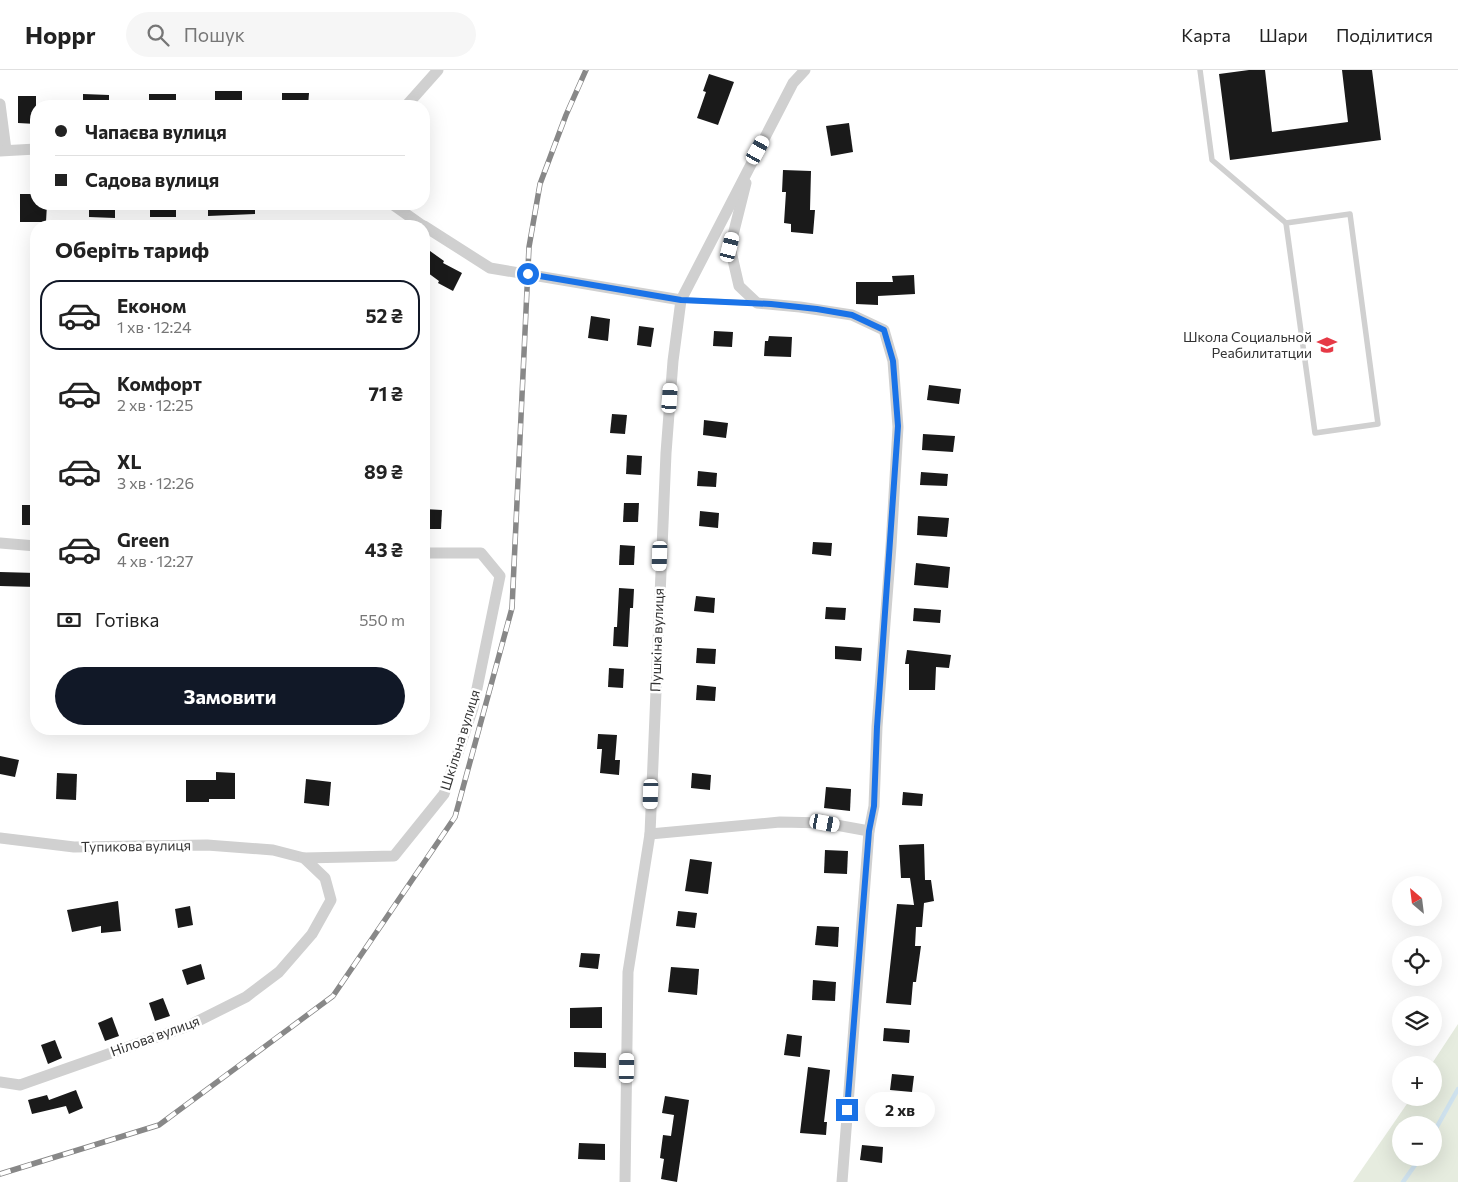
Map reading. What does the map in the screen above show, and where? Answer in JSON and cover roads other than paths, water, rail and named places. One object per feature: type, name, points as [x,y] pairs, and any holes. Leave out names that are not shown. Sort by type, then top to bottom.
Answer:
[{"type":"street","points":[[411,100],[438,70]]},
{"type":"street","name":"Пушкіна вулиця","points":[[625,1182],[628,972],[650,834],[666,454],[673,361],[681,300],[793,82],[805,70]]},
{"type":"street","points":[[0,104],[3,150],[30,150]]},
{"type":"street","points":[[750,165],[730,247],[739,286],[757,303],[852,315],[884,330],[893,361],[898,426],[877,727],[874,806],[869,831],[842,1182]]},
{"type":"street","points":[[401,210],[415,220]]},
{"type":"street","points":[[430,230],[490,268],[681,300]]},
{"type":"street","points":[[0,543],[30,546]]},
{"type":"street","name":"Шкільна вулиця","points":[[304,858],[394,856],[444,794],[473,708],[500,576],[481,553],[430,552]]},
{"type":"street","points":[[650,834],[780,822],[825,823],[869,831]]},
{"type":"street","name":"Тупикова вулиця","points":[[0,838],[74,847],[207,844],[273,850]]},
{"type":"street","name":"Нілова вулиця","points":[[0,1082],[20,1085],[188,1026],[246,997],[279,972],[312,934],[331,900],[325,878],[304,858],[273,850]]},
{"type":"lane","points":[[1200,70],[1212,160],[1286,223],[1315,433],[1378,424],[1350,214],[1286,223]]},
{"type":"lane","points":[[681,300],[757,303]]},
{"type":"waterway","points":[[1442,1118],[1458,1089]]},
{"type":"waterway","points":[[1403,1182],[1414,1166]]},
{"type":"railway","points":[[0,1174],[159,1125],[333,996],[455,817],[512,608],[529,247],[540,184],[566,115],[586,70]]},
{"type":"place","name":"Школа Социальной Реабилитатции","points":[[1327,345]]}]
